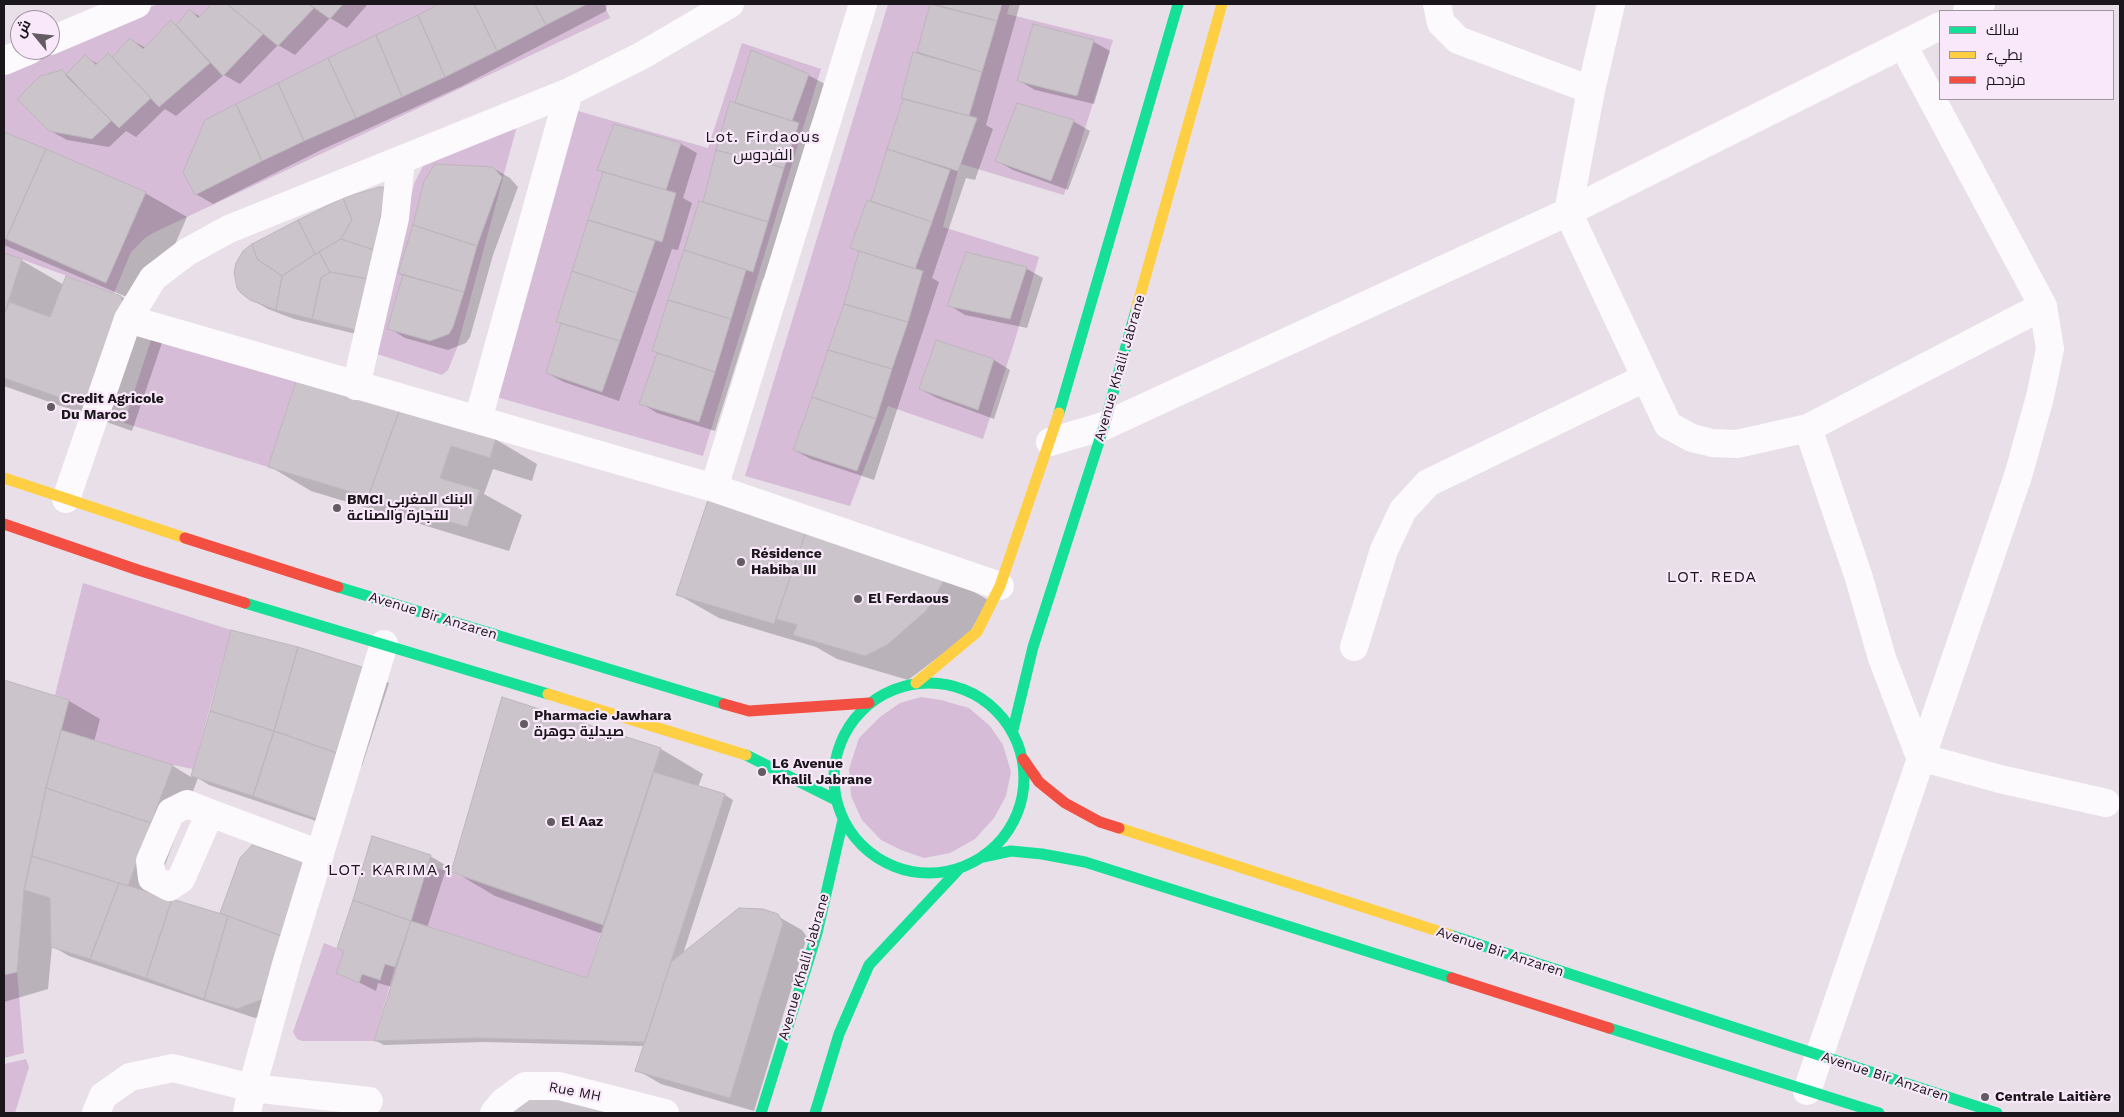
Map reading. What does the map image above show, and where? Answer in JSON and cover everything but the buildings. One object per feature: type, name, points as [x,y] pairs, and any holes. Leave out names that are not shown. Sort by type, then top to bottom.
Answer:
[{"type":"main road","points":[[916,683],[977,632],[1000,586],[1050,442],[1106,261],[1178,4]]},
{"type":"main road","name":"Avenue Khalil Jabrane","points":[[1012,730],[1033,648],[1104,426],[1222,4]]},
{"type":"main road","name":"Avenue Bir Anzaren","points":[[4,478],[386,602],[749,711],[869,703]]},
{"type":"main road","points":[[8,530],[739,752],[836,800]]},
{"type":"main road","points":[[983,857],[1006,834],[1021,804],[1025,782],[1023,759],[1012,730],[1002,716],[990,704],[975,694],[959,687],[938,682],[916,683],[896,688],[869,703],[848,727],[836,756],[833,778],[836,800],[843,820],[852,835],[864,849],[884,863],[907,872],[933,874],[959,869],[983,857],[1011,851],[1042,854],[1086,862],[1879,1113]]},
{"type":"main road","name":"Avenue Bir Anzaren","points":[[1023,759],[1039,782],[1065,803],[1100,822],[1997,1113]]},
{"type":"main road","name":"Avenue Khalil Jabrane","points":[[761,1113],[817,933],[843,820]]},
{"type":"main road","points":[[815,1113],[838,1034],[869,965],[959,869]]},
{"type":"street","points":[[60,37],[137,4]]},
{"type":"street","points":[[66,499],[128,320],[153,278],[187,252],[229,229],[569,92],[641,56],[730,4]]},
{"type":"street","points":[[714,488],[863,4]]},
{"type":"street","points":[[1437,4],[1441,23],[1458,40],[1591,90]]},
{"type":"street","points":[[1611,4],[1591,90],[1568,212],[1668,425],[1692,438],[1712,443],[1737,444],[1808,428],[2043,306]]},
{"type":"street","points":[[1969,10],[1981,4]]},
{"type":"street","points":[[1050,442],[1104,426],[1568,212],[1939,27]]},
{"type":"street","points":[[1807,1091],[1920,757],[2018,476],[2040,397],[2050,349],[2043,306],[1903,45]]},
{"type":"street","points":[[478,420],[569,92]]},
{"type":"street","points":[[356,386],[395,218],[401,160]]},
{"type":"street","points":[[128,320],[714,488],[1000,586]]},
{"type":"street","points":[[1354,647],[1384,550],[1403,510],[1428,484],[1645,378]]},
{"type":"street","points":[[1808,428],[1859,578],[1882,658],[1920,757]]},
{"type":"street","points":[[250,1100],[287,961],[384,644]]},
{"type":"street","points":[[1920,757],[2106,803]]},
{"type":"street","points":[[210,813],[320,854]]},
{"type":"street","points":[[96,1113],[103,1096],[130,1077],[173,1068],[250,1100],[369,1101]]},
{"type":"street","name":"Rue MH","points":[[494,1113],[503,1102],[525,1086],[559,1086],[665,1113]]},
{"type":"shaded area","points":[[158,4],[604,4],[610,18],[155,232],[145,238],[131,252],[114,293],[4,253],[4,70],[27,60],[60,60],[60,46]]},
{"type":"shaded area","points":[[888,4],[1010,4],[1007,14],[1113,40],[1064,195],[961,164],[958,171],[943,227],[1039,257],[983,439],[888,406],[850,506],[745,476]]},
{"type":"shaded area","points":[[742,43],[821,69],[703,456],[493,396],[578,111],[708,148]]},
{"type":"shaded area","points":[[518,122],[457,348],[448,370],[442,375],[374,353],[414,184],[423,166]]},
{"type":"shaded area","points":[[152,337],[297,378],[268,467],[124,423]]},
{"type":"shaded area","points":[[83,583],[231,630],[193,769],[173,765],[61,730],[69,700],[55,695]]},
{"type":"shaded area","points":[[921,697],[941,700],[969,708],[990,726],[1003,745],[1011,772],[1006,796],[994,818],[975,839],[950,853],[924,858],[901,850],[881,840],[862,820],[851,796],[849,769],[859,738],[880,717],[900,703]]},
{"type":"shaded area","points":[[428,865],[603,925],[587,978],[411,921]]},
{"type":"shaded area","points":[[324,943],[344,951],[359,983],[362,974],[380,980],[385,964],[395,967],[374,1041],[302,1041],[297,1039],[293,1032]]},
{"type":"shaded area","points":[[17,972],[24,1053],[4,1058],[4,975]]},
{"type":"shaded area","points":[[26,1059],[29,1067],[15,1113],[4,1113],[4,1064]]},
{"type":"traffic: fast","points":[[1059,413],[1178,4]]},
{"type":"traffic: fast","points":[[1013,730],[1033,647],[1104,426],[1136,310]]},
{"type":"traffic: fast","points":[[338,587],[724,704]]},
{"type":"traffic: fast","points":[[245,603],[548,694]]},
{"type":"traffic: fast","points":[[938,683],[948,684],[974,694],[990,704],[1003,717],[1017,741],[1023,759],[1024,778],[1023,797],[1017,815],[1003,839],[990,852],[966,866],[948,872],[920,873],[910,872],[884,862],[868,852],[855,839],[841,815],[835,797],[834,769],[835,759],[845,733],[855,717],[868,704],[892,690],[910,684],[938,683]]},
{"type":"traffic: fast","points":[[746,755],[836,800]]},
{"type":"traffic: fast","points":[[761,1113],[817,933],[843,820]]},
{"type":"traffic: fast","points":[[983,857],[1011,851],[1042,854],[1085,862],[1452,978]]},
{"type":"traffic: fast","points":[[815,1113],[839,1034],[869,965],[959,869]]},
{"type":"traffic: fast","points":[[1450,935],[1997,1113]]},
{"type":"traffic: fast","points":[[1609,1028],[1879,1113]]},
{"type":"traffic: slow","points":[[1136,310],[1222,4]]},
{"type":"traffic: slow","points":[[916,683],[977,632],[1000,586],[1059,413]]},
{"type":"traffic: slow","points":[[4,478],[185,538]]},
{"type":"traffic: slow","points":[[548,694],[746,755]]},
{"type":"traffic: slow","points":[[1119,828],[1450,935]]},
{"type":"traffic: jam","points":[[4,524],[138,570],[245,603]]},
{"type":"traffic: jam","points":[[185,538],[338,587]]},
{"type":"traffic: jam","points":[[724,704],[749,711],[869,703]]},
{"type":"traffic: jam","points":[[1023,759],[1039,782],[1065,803],[1100,822],[1119,828]]},
{"type":"traffic: jam","points":[[1452,978],[1609,1028]]},
{"type":"place","name":"Credit Agricole Du Maroc","points":[[51,407]]},
{"type":"place","name":"BMCI البنك المغربي للتجارة والصناعة","points":[[337,508]]},
{"type":"place","name":"Résidence Habiba III","points":[[741,562]]},
{"type":"place","name":"El Ferdaous","points":[[858,599]]},
{"type":"place","name":"Pharmacie Jawhara صيدلية جوهرة","points":[[524,724]]},
{"type":"place","name":"L6 Avenue Khalil Jabrane","points":[[762,772]]},
{"type":"place","name":"El Aaz","points":[[551,822]]},
{"type":"place","name":"Centrale Laitière","points":[[1985,1097]]},
{"type":"district","name":"Lot. Firdaous الفردوس","points":[[763,146]]},
{"type":"district","name":"LOT. REDA","points":[[1712,577]]},
{"type":"district","name":"LOT. KARIMA 1","points":[[390,870]]}]
